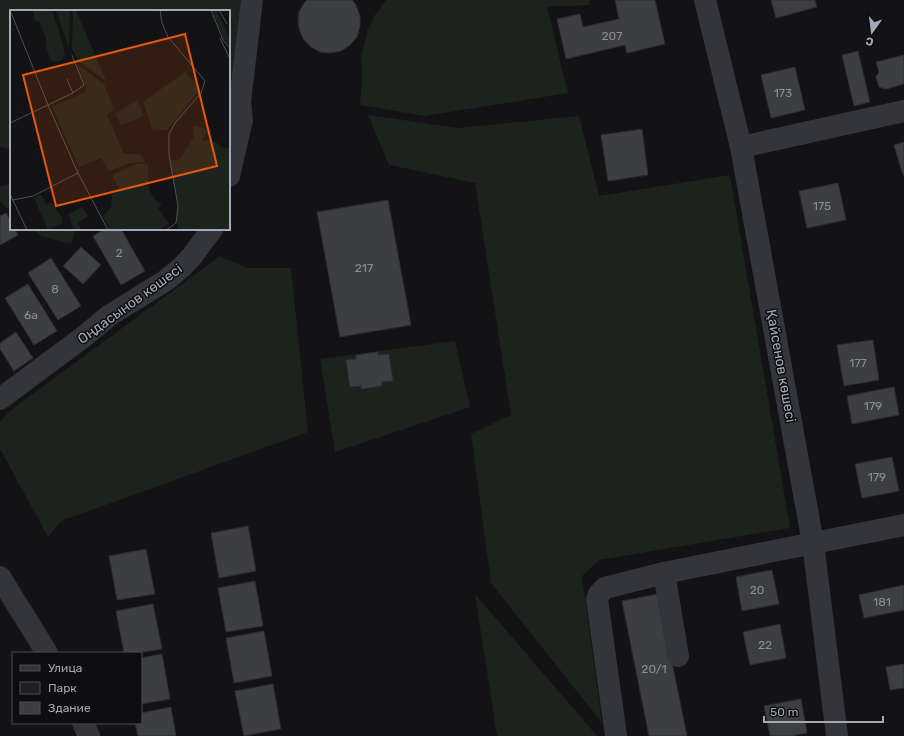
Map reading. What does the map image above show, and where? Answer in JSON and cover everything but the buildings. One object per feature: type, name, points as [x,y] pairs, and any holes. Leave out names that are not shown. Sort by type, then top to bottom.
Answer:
[{"type":"street","points":[[230,172],[242,120],[240,102],[252,0]]},
{"type":"street","name":"Қайсенов көшесі","points":[[705,0],[741,147],[813,543],[837,736]]},
{"type":"street","points":[[741,147],[904,111]]},
{"type":"street","name":"Оңдасынов көшесі","points":[[0,399],[76,343],[110,315],[169,278],[193,255],[211,230]]},
{"type":"street","points":[[616,736],[597,599],[598,594],[605,588],[664,573],[904,525]]},
{"type":"street","points":[[664,573],[678,656]]},
{"type":"street","points":[[0,577],[47,652]]},
{"type":"street","points":[[83,724],[89,736]]},
{"type":"green space","points":[[0,0],[251,0],[241,92],[230,90],[230,10],[10,10],[10,149],[0,147]]},
{"type":"green space","points":[[386,0],[589,0],[589,5],[547,7],[568,93],[425,116],[360,105],[362,76],[361,57],[368,29],[375,15]]},
{"type":"green space","points":[[368,115],[458,128],[579,116],[599,196],[730,175],[790,528],[599,560],[582,576],[602,723],[491,583],[471,434],[511,415],[475,183],[389,165]]},
{"type":"green space","points":[[10,184],[10,210],[0,202],[0,186]]},
{"type":"green space","points":[[33,230],[76,230],[71,244],[41,236]]},
{"type":"green space","points":[[220,256],[247,268],[291,268],[308,432],[61,521],[48,537],[0,449],[0,423],[7,413]]},
{"type":"green space","points":[[455,341],[470,407],[335,452],[320,359]]},
{"type":"green space","points":[[475,594],[597,736],[497,736]]}]
